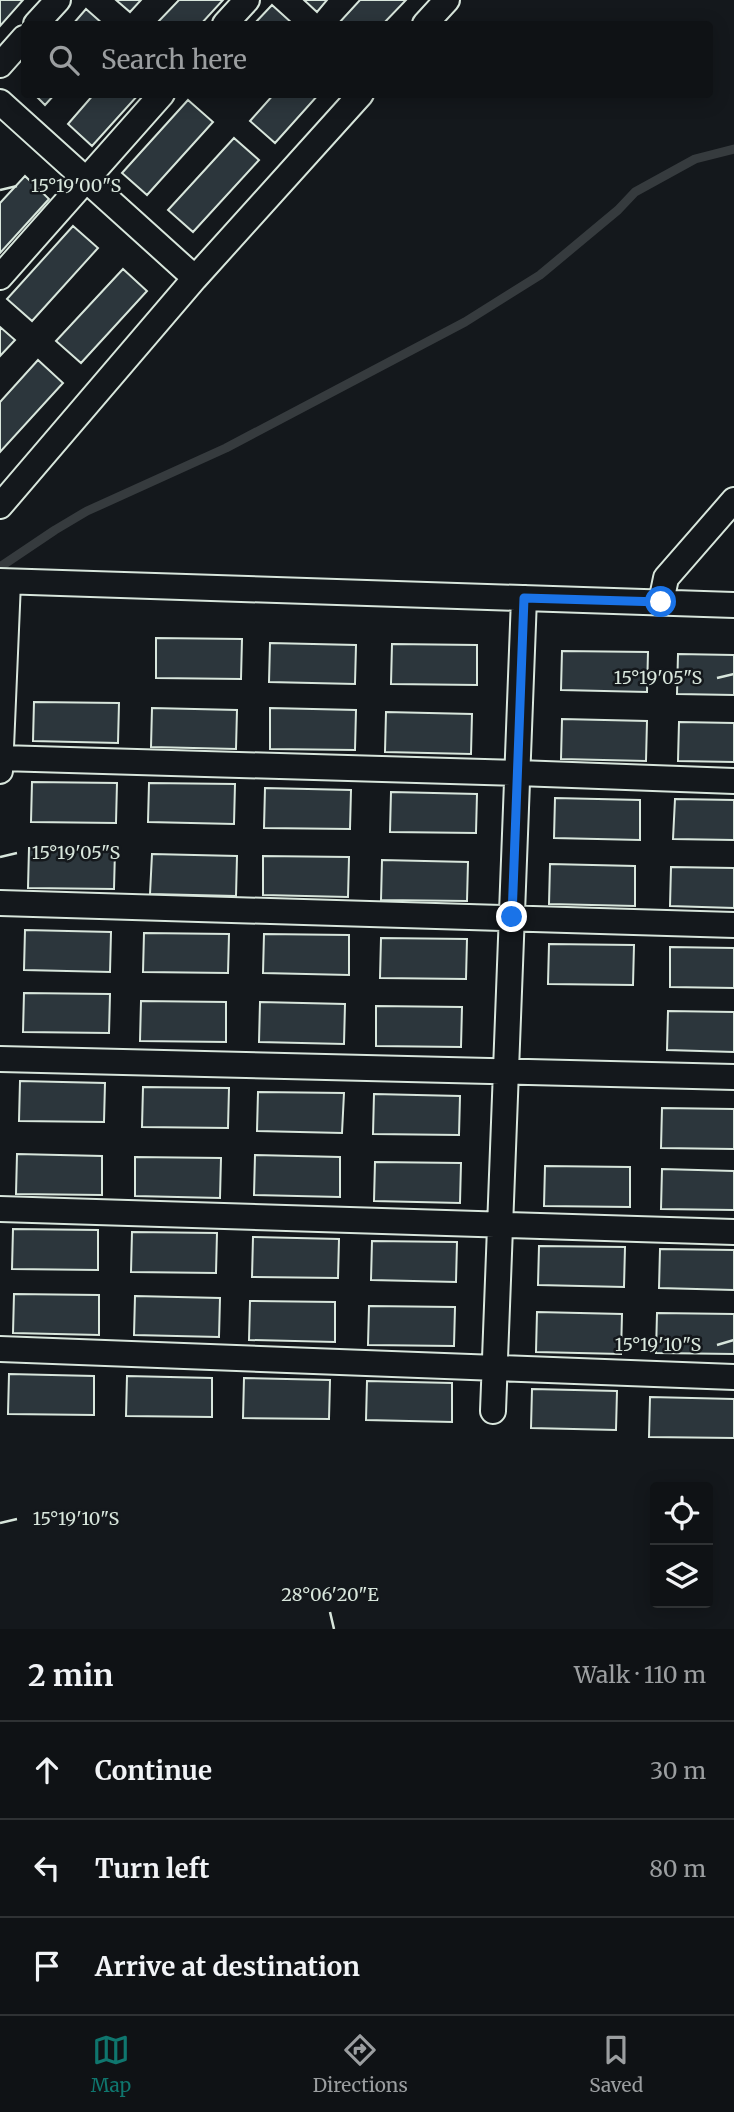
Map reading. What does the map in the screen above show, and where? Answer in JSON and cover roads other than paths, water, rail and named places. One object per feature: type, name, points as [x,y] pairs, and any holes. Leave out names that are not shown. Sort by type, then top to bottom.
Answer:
[{"type":"street","points":[[39,21],[58,0]]},
{"type":"street","points":[[228,21],[247,0]]},
{"type":"street","points":[[428,21],[447,0]]},
{"type":"street","points":[[0,65],[21,40]]},
{"type":"street","points":[[0,277],[158,98]]},
{"type":"street","points":[[0,506],[195,278],[357,98]]},
{"type":"street","points":[[0,102],[195,278]]},
{"type":"street","points":[[661,602],[666,578],[734,500]]},
{"type":"street","points":[[0,771],[4,581],[734,605]]},
{"type":"street","points":[[493,1410],[524,598]]},
{"type":"street","points":[[1,758],[734,781]]},
{"type":"street","points":[[0,903],[734,925]]},
{"type":"street","points":[[0,1059],[734,1077]]},
{"type":"street","points":[[0,1209],[734,1232]]},
{"type":"street","points":[[0,1349],[734,1377]]},
{"type":"waterway","points":[[0,567],[87,511],[226,448],[465,322],[540,275],[618,210],[635,192],[695,159],[734,149]]}]
